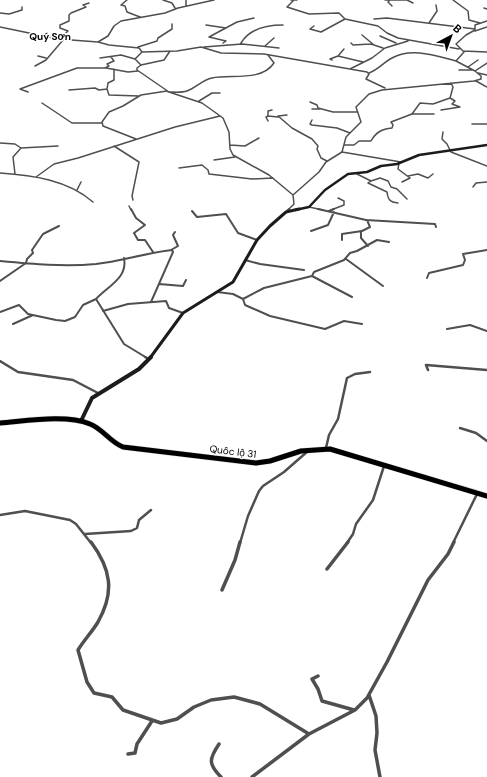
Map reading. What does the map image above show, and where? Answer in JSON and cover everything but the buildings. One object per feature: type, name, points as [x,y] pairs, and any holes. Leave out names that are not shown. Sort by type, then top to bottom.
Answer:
[{"type":"highway","name":"Quốc lộ 31","points":[[0,423],[29,421],[81,421],[90,423],[98,428],[119,446],[262,463],[293,453],[326,449],[477,493],[486,494]]},
{"type":"street","points":[[127,0],[122,5],[125,6],[127,12],[141,17]]},
{"type":"street","points":[[163,0],[172,3],[175,8]]},
{"type":"street","points":[[186,0],[186,6]]},
{"type":"street","points":[[98,42],[108,36],[114,26],[119,22],[165,14],[175,8],[198,5],[214,0]]},
{"type":"street","points":[[297,0],[292,0],[287,7],[312,14],[333,12],[343,16],[346,19],[377,25],[392,36],[431,45],[459,49],[462,51],[487,52]]},
{"type":"street","points":[[386,0],[407,0],[413,3]]},
{"type":"street","points":[[453,0],[468,10],[468,19],[480,23]]},
{"type":"street","points":[[389,1],[388,2],[392,6]]},
{"type":"street","points":[[58,40],[68,31],[60,28],[60,25],[69,21],[69,15],[86,7],[83,5],[89,3]]},
{"type":"street","points":[[429,23],[437,11],[436,5]]},
{"type":"street","points":[[0,13],[9,14],[22,10],[22,6]]},
{"type":"street","points":[[223,44],[226,41],[210,37],[239,21],[254,18]]},
{"type":"street","points":[[374,19],[387,18],[475,30]]},
{"type":"street","points":[[314,26],[310,29],[321,32],[346,19]]},
{"type":"street","points":[[475,30],[475,26],[487,21]]},
{"type":"street","points":[[0,27],[58,40],[98,42],[137,47],[157,40],[172,29],[172,24]]},
{"type":"street","points":[[206,25],[226,28]]},
{"type":"street","points":[[242,43],[243,38],[249,33],[262,27],[283,25]]},
{"type":"street","points":[[459,49],[456,43],[466,35],[475,30],[487,27]]},
{"type":"street","points":[[362,35],[374,45]]},
{"type":"street","points":[[380,36],[396,44]]},
{"type":"street","points":[[265,46],[274,38]]},
{"type":"street","points":[[36,66],[54,52],[64,40]]},
{"type":"street","points":[[350,69],[372,58],[384,48],[410,40]]},
{"type":"street","points":[[135,58],[142,52],[202,48],[223,44],[242,43],[248,46],[279,48]]},
{"type":"street","points":[[351,43],[353,45],[374,45],[384,48]]},
{"type":"street","points":[[137,47],[142,52]]},
{"type":"street","points":[[202,48],[221,53],[268,55],[369,73],[373,72],[391,59],[404,53],[419,54],[456,60],[478,73],[487,75]]},
{"type":"street","points":[[332,60],[330,59],[338,56],[344,49]]},
{"type":"street","points":[[138,71],[137,68],[141,66],[164,60],[170,51]]},
{"type":"street","points":[[456,60],[464,53],[462,51]]},
{"type":"street","points":[[100,58],[121,55],[135,58],[141,66]]},
{"type":"street","points":[[114,70],[114,80],[108,84],[107,89],[109,95],[140,96],[167,91],[186,91],[212,78],[242,76],[268,69],[273,66],[274,63],[268,55]]},
{"type":"street","points":[[38,56],[46,58]]},
{"type":"street","points":[[338,56],[363,62]]},
{"type":"street","points":[[105,68],[109,66],[107,64],[108,63],[114,61],[111,57]]},
{"type":"street","points":[[467,67],[478,60]]},
{"type":"street","points":[[475,71],[487,63]]},
{"type":"street","points":[[28,92],[20,89],[77,68],[105,68],[128,72],[138,71],[167,91],[198,101],[220,116],[224,120],[229,132],[230,145],[232,153],[235,157],[259,169],[293,194],[294,204],[257,240],[234,281],[183,313],[150,359],[137,370],[92,398],[81,421]]},
{"type":"street","points":[[459,70],[472,70]]},
{"type":"street","points":[[369,73],[366,79],[386,89]]},
{"type":"street","points":[[342,152],[346,138],[360,122],[356,107],[368,94],[386,89],[476,81],[482,79],[478,73]]},
{"type":"street","points":[[476,81],[487,87]]},
{"type":"street","points":[[450,98],[453,87],[451,83]]},
{"type":"street","points":[[69,90],[95,88],[99,90],[107,89]]},
{"type":"street","points":[[198,101],[212,93],[220,93]]},
{"type":"street","points":[[102,123],[109,112],[140,96]]},
{"type":"street","points":[[441,110],[460,107],[452,104],[455,101],[450,98]]},
{"type":"street","points":[[344,145],[354,145],[358,141],[371,141],[375,134],[382,129],[392,128],[393,124],[391,122],[411,114],[420,103],[433,104],[450,98]]},
{"type":"street","points":[[310,102],[318,108],[333,112],[357,112]]},
{"type":"street","points":[[42,104],[72,123],[102,123]]},
{"type":"street","points":[[312,109],[324,110]]},
{"type":"street","points":[[268,121],[266,117],[268,116],[268,111],[272,110]]},
{"type":"street","points":[[411,114],[417,116],[428,113],[434,114]]},
{"type":"street","points":[[268,116],[278,117],[287,115]]},
{"type":"street","points":[[36,177],[53,164],[79,158],[137,139],[220,116]]},
{"type":"street","points":[[278,117],[293,128],[306,134],[315,142],[318,146],[317,149],[320,158],[327,161]]},
{"type":"street","points":[[312,120],[311,125],[338,128],[350,133]]},
{"type":"street","points":[[102,123],[106,128],[137,139]]},
{"type":"street","points":[[472,124],[487,124]]},
{"type":"street","points":[[443,132],[442,139],[447,144],[450,151],[464,158],[487,166]]},
{"type":"street","points":[[230,145],[244,146],[259,138]]},
{"type":"street","points":[[0,143],[15,144],[21,148],[58,146]]},
{"type":"street","points":[[309,206],[324,191],[348,174],[369,172],[381,166],[400,162],[415,156],[487,145]]},
{"type":"street","points":[[114,146],[139,162],[132,196],[133,200]]},
{"type":"street","points":[[15,174],[13,157],[21,148]]},
{"type":"street","points":[[293,194],[319,172],[327,161],[342,152],[400,162]]},
{"type":"street","points":[[214,160],[235,157]]},
{"type":"street","points":[[400,162],[398,169],[408,176],[418,174],[428,178],[433,174]]},
{"type":"street","points":[[179,168],[202,165],[210,174],[252,179],[273,178]]},
{"type":"street","points":[[0,173],[36,177],[54,182],[77,190],[93,202]]},
{"type":"street","points":[[357,174],[371,181],[380,178],[388,181],[391,187],[398,190],[407,199]]},
{"type":"street","points":[[402,182],[410,178],[408,176]]},
{"type":"street","points":[[371,181],[369,184],[382,188],[387,192],[388,199],[391,202],[398,203]]},
{"type":"street","points":[[77,190],[81,182]]},
{"type":"street","points":[[473,187],[476,183],[487,182]]},
{"type":"street","points":[[329,211],[344,205],[344,201],[338,198]]},
{"type":"street","points":[[129,206],[136,218],[145,225],[134,233],[138,240],[145,240],[153,252]]},
{"type":"street","points":[[287,211],[309,206],[366,220],[419,222],[434,224],[436,227]]},
{"type":"street","points":[[192,211],[197,217],[227,214],[238,233],[257,240]]},
{"type":"street","points":[[311,231],[328,225],[334,212]]},
{"type":"street","points":[[342,240],[342,234],[361,231],[370,227],[366,220]]},
{"type":"street","points":[[0,281],[26,263],[27,259],[33,253],[32,250],[42,235],[59,226]]},
{"type":"street","points":[[361,231],[361,238],[368,246]]},
{"type":"street","points":[[0,261],[69,266],[103,264],[153,252],[171,250],[178,246],[173,236],[174,232]]},
{"type":"street","points":[[243,299],[264,288],[312,276],[314,272],[346,259],[350,253],[379,240],[389,242]]},
{"type":"street","points":[[151,302],[173,252],[171,250]]},
{"type":"street","points":[[427,278],[429,273],[463,265],[465,259],[463,254],[487,250]]},
{"type":"street","points":[[0,312],[19,305],[25,311],[52,320],[66,321],[75,317],[81,306],[96,299],[105,289],[124,274],[126,263],[124,258]]},
{"type":"street","points":[[346,259],[384,286]]},
{"type":"street","points":[[245,260],[255,264],[304,270]]},
{"type":"street","points":[[312,276],[352,297]]},
{"type":"street","points":[[159,284],[183,286],[186,280]]},
{"type":"street","points":[[217,292],[233,294],[243,299],[245,305],[259,312],[323,329],[344,321],[362,324]]},
{"type":"street","points":[[96,299],[124,344],[150,359]]},
{"type":"street","points":[[104,311],[128,304],[165,301],[169,308],[183,313]]},
{"type":"street","points":[[13,324],[34,314]]},
{"type":"street","points":[[447,329],[470,325],[487,331]]},
{"type":"street","points":[[0,362],[18,372],[72,380],[98,393]]},
{"type":"street","points":[[428,370],[426,366],[477,368],[487,370]]},
{"type":"street","points":[[326,449],[329,435],[338,419],[347,378],[354,374],[370,372]]},
{"type":"street","points":[[460,428],[476,433],[487,441]]},
{"type":"street","points":[[222,590],[235,560],[248,516],[259,490],[284,472],[310,450]]},
{"type":"street","points":[[327,569],[345,547],[353,534],[356,524],[373,500],[385,465]]},
{"type":"street","points":[[252,777],[309,734],[355,710],[369,695],[428,580],[448,554],[477,493]]},
{"type":"street","points":[[84,534],[131,531],[137,528],[140,520],[151,510]]},
{"type":"street","points":[[0,515],[25,511],[60,517],[73,522],[103,559],[110,586],[108,598],[100,620],[78,650],[87,682],[96,695],[112,697],[123,710],[152,722],[161,724],[181,717],[200,704],[211,700],[229,697],[260,704],[309,734]]},
{"type":"street","points":[[318,676],[312,679],[318,689],[322,701],[355,710]]},
{"type":"street","points":[[369,695],[373,704],[376,719],[377,738],[375,750],[380,766],[380,777]]},
{"type":"street","points":[[128,754],[135,753],[137,744],[152,722]]},
{"type":"street","points":[[219,744],[210,763],[211,767],[221,777]]},
{"type":"district","name":"Quý Sơn","points":[[50,36]]}]
